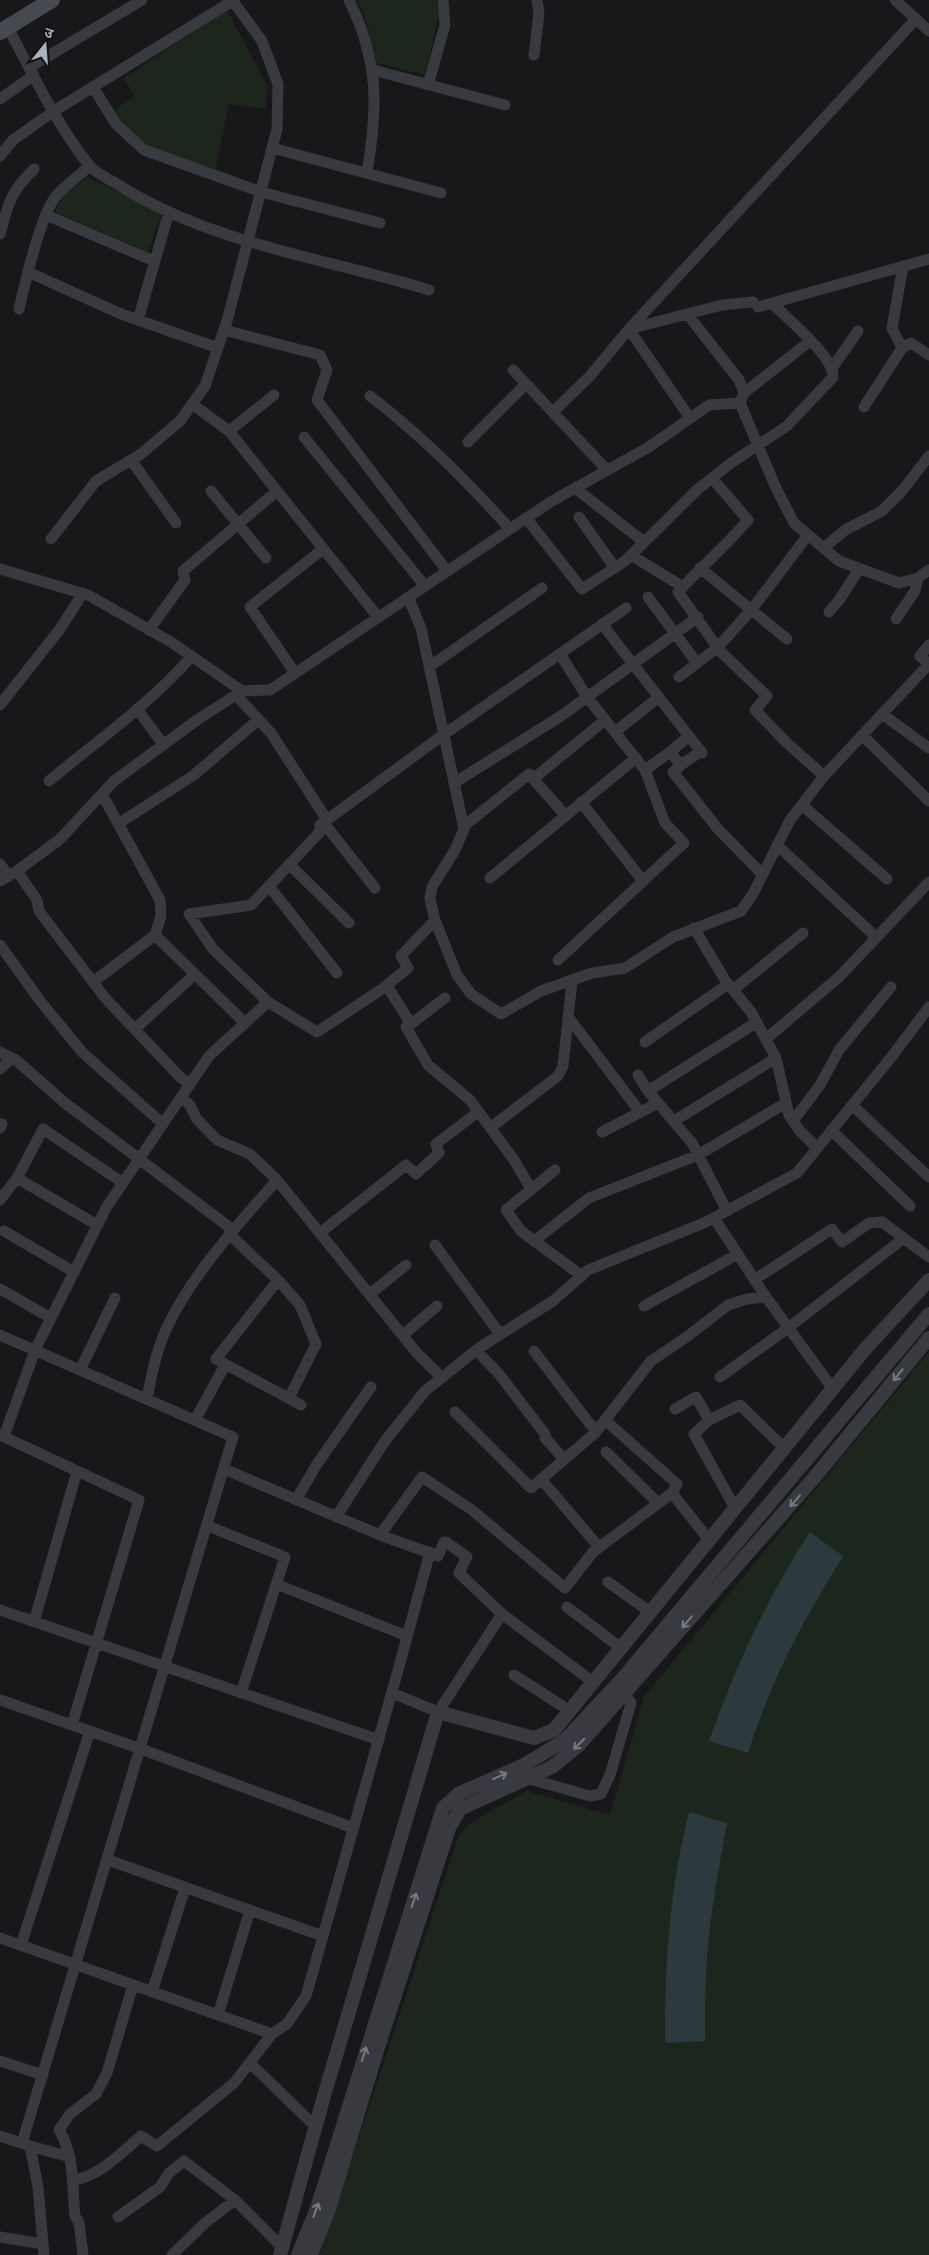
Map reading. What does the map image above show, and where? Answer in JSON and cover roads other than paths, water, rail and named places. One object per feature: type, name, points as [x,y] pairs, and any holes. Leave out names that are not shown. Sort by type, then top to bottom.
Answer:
[{"type":"main road","points":[[4,30],[52,0]]},
{"type":"street","points":[[0,99],[32,71],[142,0]]},
{"type":"street","points":[[0,156],[13,140],[54,111],[233,0],[262,41],[278,84],[277,129],[224,330],[206,386],[180,421],[130,460],[96,481],[51,539]]},
{"type":"street","points":[[349,0],[361,25],[373,70],[374,129],[367,173]]},
{"type":"street","points":[[428,85],[445,25],[443,0]]},
{"type":"street","points":[[534,55],[539,13],[537,0]]},
{"type":"street","points":[[895,0],[929,31]]},
{"type":"street","points":[[553,412],[590,376],[629,329],[916,19]]},
{"type":"street","points":[[4,30],[32,71],[54,111],[90,166],[136,196],[169,212],[248,241],[384,276],[429,290]]},
{"type":"street","points":[[373,70],[505,105]]},
{"type":"street","points":[[93,87],[116,124],[144,150],[261,192],[380,223]]},
{"type":"street","points":[[272,148],[441,192]]},
{"type":"street","points":[[20,309],[28,272],[46,216],[56,196],[90,166]]},
{"type":"street","points":[[0,234],[16,187],[34,170]]},
{"type":"street","points":[[138,320],[169,212]]},
{"type":"street","points":[[46,216],[154,261]]},
{"type":"street","points":[[629,329],[722,305],[772,303],[929,259]]},
{"type":"street","points":[[902,348],[892,328],[903,266]]},
{"type":"street","points":[[28,272],[138,320],[218,348]]},
{"type":"street","points":[[526,518],[582,589],[615,568],[631,555],[712,478],[757,444],[788,426],[834,377],[828,359],[772,303]]},
{"type":"street","points":[[688,315],[739,380],[742,398],[757,444],[794,524],[839,561],[899,583],[918,578],[929,570]]},
{"type":"street","points":[[629,329],[690,418]]},
{"type":"street","points":[[224,330],[320,356],[327,370],[317,400],[447,571]]},
{"type":"street","points":[[832,368],[858,331]]},
{"type":"street","points":[[9,876],[58,840],[114,781],[197,720],[239,693],[270,690],[526,518],[649,447],[709,404],[742,398],[810,342]]},
{"type":"street","points":[[864,407],[902,348],[911,343],[929,355]]},
{"type":"street","points":[[513,370],[607,470]]},
{"type":"street","points":[[468,442],[526,384]]},
{"type":"street","points":[[229,431],[274,395]]},
{"type":"street","points":[[370,396],[411,429],[475,490],[510,529]]},
{"type":"street","points":[[192,404],[229,431],[378,617]]},
{"type":"street","points":[[304,437],[425,586]]},
{"type":"street","points":[[824,548],[845,530],[882,510],[902,491],[929,456]]},
{"type":"street","points":[[130,460],[176,523]]},
{"type":"street","points":[[712,478],[748,520],[726,546],[717,550],[678,592],[698,617],[718,648],[767,696],[755,710],[787,743],[824,776]]},
{"type":"street","points":[[575,488],[644,542]]},
{"type":"street","points":[[211,491],[266,558]]},
{"type":"street","points":[[149,630],[185,580],[183,571],[277,491]]},
{"type":"street","points":[[579,517],[615,568]]},
{"type":"street","points":[[679,677],[718,648],[752,609],[808,535]]},
{"type":"street","points":[[295,673],[250,607],[323,549]]},
{"type":"street","points":[[631,555],[682,588]]},
{"type":"street","points":[[700,568],[787,639]]},
{"type":"street","points":[[828,612],[840,599],[859,568]]},
{"type":"street","points":[[0,569],[83,593],[191,656],[239,693],[257,720],[271,733],[325,821],[375,888]]},
{"type":"street","points":[[896,619],[915,591],[918,578]]},
{"type":"street","points":[[429,667],[542,588]]},
{"type":"street","points":[[0,705],[60,629],[83,593]]},
{"type":"street","points":[[408,597],[421,628],[464,826],[455,850],[432,887],[430,899],[435,920],[457,975],[471,994],[501,1014],[541,991],[592,974],[625,968],[673,937],[741,911],[753,894],[790,820],[824,776],[928,668],[920,656],[929,645]]},
{"type":"street","points":[[648,597],[697,663]]},
{"type":"street","points":[[435,920],[401,956],[408,968],[387,986],[317,1032],[268,1002],[213,949],[189,914],[251,905],[320,832],[320,825],[325,821],[443,735],[626,608]]},
{"type":"street","points":[[454,783],[561,716],[698,617]]},
{"type":"street","points":[[602,624],[701,752],[673,772],[718,829],[762,874]]},
{"type":"street","points":[[558,960],[684,843],[665,823],[645,770],[587,697],[560,654]]},
{"type":"street","points":[[49,781],[137,710],[173,677],[191,656]]},
{"type":"street","points":[[615,732],[659,697]]},
{"type":"street","points":[[137,710],[163,744]]},
{"type":"street","points":[[882,714],[929,748]]},
{"type":"street","points":[[118,824],[194,775],[257,720]]},
{"type":"street","points":[[533,778],[605,720]]},
{"type":"street","points":[[645,770],[689,736]]},
{"type":"street","points":[[862,736],[929,801]]},
{"type":"street","points":[[670,752],[681,765]]},
{"type":"street","points":[[490,878],[564,815],[636,758]]},
{"type":"street","points":[[464,826],[529,774],[564,815]]},
{"type":"street","points":[[93,982],[155,935],[161,916],[160,900],[102,794]]},
{"type":"street","points":[[581,802],[643,881]]},
{"type":"street","points":[[802,805],[886,879]]},
{"type":"street","points":[[777,846],[876,937]]},
{"type":"street","points":[[0,864],[9,876],[37,900],[39,911],[93,982],[181,1078],[190,1084]]},
{"type":"street","points":[[289,864],[349,923]]},
{"type":"street","points":[[766,1039],[839,976],[929,882]]},
{"type":"street","points":[[269,886],[337,973]]},
{"type":"street","points":[[694,928],[731,987],[757,1022],[776,1058],[789,1115],[799,1130],[817,1148]]},
{"type":"street","points":[[645,1042],[731,987],[803,933]]},
{"type":"street","points":[[155,935],[245,1023]]},
{"type":"street","points":[[0,945],[41,1002],[83,1053],[163,1124]]},
{"type":"street","points":[[135,1029],[195,974]]},
{"type":"street","points":[[490,1128],[558,1076],[564,1066],[572,981]]},
{"type":"street","points":[[387,986],[411,1024]]},
{"type":"street","points":[[793,1121],[820,1085],[839,1050],[891,987]]},
{"type":"street","points":[[445,998],[406,1028],[428,1064],[470,1100],[514,1160],[531,1189]]},
{"type":"street","points":[[72,1725],[139,1500],[2,1436],[35,1350],[97,1225],[138,1160],[209,1056],[268,1002]]},
{"type":"street","points":[[336,1517],[385,1441],[425,1391],[476,1350],[552,1301],[588,1270],[714,1218],[797,1173],[929,1007]]},
{"type":"street","points":[[569,1018],[640,1112]]},
{"type":"street","points":[[648,1091],[757,1022]]},
{"type":"street","points":[[0,1052],[12,1058],[64,1103],[231,1232],[300,1305],[316,1344],[289,1398]]},
{"type":"street","points":[[0,1069],[12,1058]]},
{"type":"street","points":[[674,1121],[776,1058]]},
{"type":"street","points":[[638,1075],[648,1091],[692,1143],[727,1211]]},
{"type":"street","points":[[181,1097],[190,1105],[196,1118],[217,1140],[250,1154],[277,1180],[403,1335],[442,1378]]},
{"type":"street","points":[[602,1132],[658,1103]]},
{"type":"street","points":[[534,1241],[589,1198],[698,1155],[786,1103]]},
{"type":"street","points":[[852,1105],[926,1170]]},
{"type":"street","points":[[321,1232],[406,1165],[416,1174],[439,1153],[436,1144],[478,1112]]},
{"type":"street","points":[[0,1200],[17,1178],[43,1129],[123,1183]]},
{"type":"street","points":[[831,1130],[910,1206]]},
{"type":"street","points":[[555,1170],[506,1210],[521,1231],[582,1276]]},
{"type":"street","points":[[17,1178],[97,1225]]},
{"type":"street","points":[[147,1399],[158,1350],[178,1306],[231,1232],[277,1180]]},
{"type":"street","points":[[714,1218],[754,1280],[833,1389]]},
{"type":"street","points":[[754,1280],[832,1229],[842,1242],[869,1223],[882,1222],[929,1257]]},
{"type":"street","points":[[4,1231],[74,1272]]},
{"type":"street","points":[[720,1377],[788,1328],[904,1238]]},
{"type":"street","points":[[435,1245],[500,1334]]},
{"type":"street","points":[[644,1306],[738,1254]]},
{"type":"street","points":[[370,1294],[406,1265]]},
{"type":"street","points":[[278,1280],[216,1359],[300,1405]]},
{"type":"street","points":[[392,1693],[438,1712],[534,1738],[554,1730],[866,1348],[929,1280]]},
{"type":"street","points":[[0,1289],[51,1318]]},
{"type":"street","points":[[455,1412],[532,1488],[597,1430],[651,1361],[688,1336],[728,1305],[747,1299],[766,1297]]},
{"type":"street","points":[[80,1370],[115,1298]]},
{"type":"street","points":[[403,1335],[437,1306]]},
{"type":"street","points":[[311,2255],[329,2209],[376,2054],[449,1828],[460,1809],[525,1771],[565,1740],[622,1679],[929,1314]]},
{"type":"street","points":[[0,1335],[233,1437],[43,2075],[26,2144],[38,2187],[43,2249],[0,2237]]},
{"type":"street","points":[[298,2255],[317,2208],[443,1808],[458,1794],[525,1771],[552,1767],[579,1745],[813,1479],[929,1338]]},
{"type":"street","points":[[476,1350],[499,1374],[546,1434],[544,1438],[564,1459]]},
{"type":"street","points":[[534,1351],[589,1423],[597,1430]]},
{"type":"street","points":[[195,1420],[225,1365]]},
{"type":"street","points":[[296,1500],[317,1464],[371,1387]]},
{"type":"street","points":[[675,1409],[696,1397],[709,1420]]},
{"type":"street","points":[[735,1508],[694,1434],[709,1420],[740,1405],[784,1448]]},
{"type":"street","points":[[380,1535],[422,1478],[472,1510],[565,1588],[593,1552],[672,1493],[677,1484],[605,1420]]},
{"type":"street","points":[[606,1452],[658,1503]]},
{"type":"street","points":[[224,1469],[380,1535],[438,1556],[444,1542],[446,1542],[467,1557],[459,1573],[502,1614],[593,1682]]},
{"type":"street","points":[[34,1622],[78,1471]]},
{"type":"street","points":[[541,1479],[599,1547]]},
{"type":"street","points":[[672,1493],[708,1540]]},
{"type":"street","points":[[208,1526],[285,1557],[241,1693]]},
{"type":"street","points":[[72,2181],[96,2174],[141,2136],[157,2146],[234,2083],[272,2034],[287,2024],[306,1996],[430,1552]]},
{"type":"street","points":[[608,1582],[650,1612]]},
{"type":"street","points":[[276,1584],[408,1636]]},
{"type":"street","points":[[567,1607],[621,1648]]},
{"type":"street","points":[[0,1610],[378,1740]]},
{"type":"street","points":[[281,2251],[438,1712],[502,1614]]},
{"type":"street","points":[[514,1675],[570,1711]]},
{"type":"street","points":[[525,1771],[590,1796],[601,1794],[610,1775],[631,1703],[624,1694]]},
{"type":"street","points":[[0,1700],[141,1749],[353,1828]]},
{"type":"street","points":[[21,1945],[90,1731]]},
{"type":"street","points":[[525,1771],[534,1738]]},
{"type":"street","points":[[108,1860],[323,1936]]},
{"type":"street","points":[[152,1992],[185,1888]]},
{"type":"street","points":[[218,2015],[250,1910]]},
{"type":"street","points":[[0,1938],[272,2034]]},
{"type":"street","points":[[83,2255],[79,2222],[74,2216],[70,2157],[66,2141],[59,2130],[70,2114],[96,2094],[107,2073],[133,1985]]},
{"type":"street","points":[[0,2061],[43,2075]]},
{"type":"street","points":[[250,2063],[316,2127]]},
{"type":"street","points":[[0,2136],[70,2157]]},
{"type":"street","points":[[118,2217],[160,2186],[169,2173],[184,2161],[235,2200],[281,2251]]},
{"type":"street","points":[[172,2255],[205,2223],[235,2200]]}]
